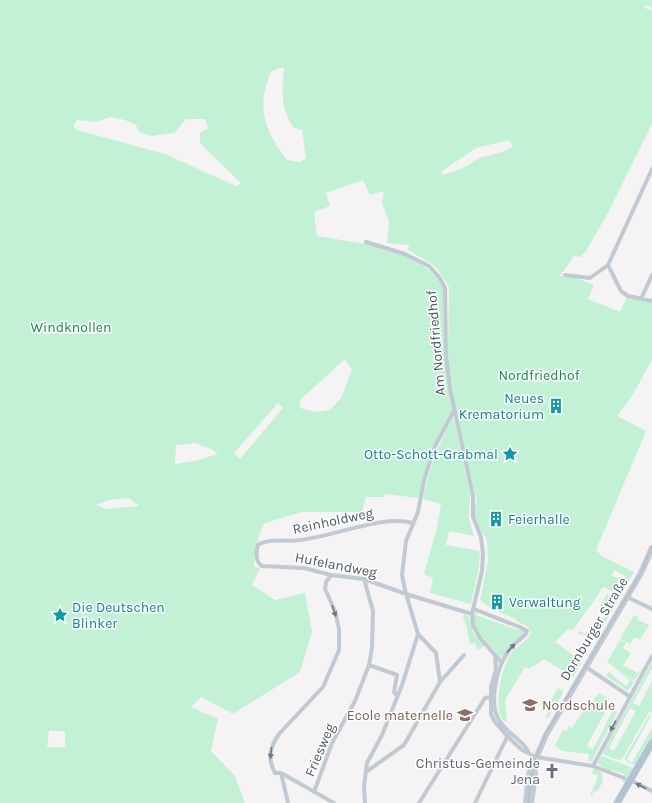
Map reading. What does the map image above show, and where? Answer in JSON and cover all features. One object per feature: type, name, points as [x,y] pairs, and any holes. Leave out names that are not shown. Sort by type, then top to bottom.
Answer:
[{"type":"main road","points":[[617,803],[627,779],[652,742]]},
{"type":"street","points":[[565,275],[590,278],[608,266],[652,169]]},
{"type":"street","name":"Am Nordfriedhof","points":[[366,242],[407,255],[429,266],[439,277],[445,288],[446,354],[454,410],[473,496],[473,517],[481,537],[483,554],[474,609]]},
{"type":"street","points":[[608,266],[617,286],[628,296],[652,301]]},
{"type":"street","points":[[640,299],[652,275]]},
{"type":"street","points":[[440,682],[436,653],[418,634],[402,575],[406,542],[418,512],[424,480],[435,446],[454,410]]},
{"type":"street","name":"Reinholdweg","points":[[258,545],[265,542],[290,542],[316,538],[387,521],[406,521],[413,523]]},
{"type":"street","name":"Hufelandweg","points":[[258,545],[256,556],[262,566],[304,568],[330,575],[364,579],[406,594],[472,614]]},
{"type":"street","name":"Dornburger Straße","points":[[526,803],[529,774],[546,734],[627,597],[652,548]]},
{"type":"street","points":[[330,575],[326,582],[326,589],[335,611],[340,629],[339,650],[323,687],[274,742],[270,750],[271,765],[275,772],[282,773],[334,803]]},
{"type":"street","name":"Friesweg","points":[[314,792],[332,743],[355,701],[369,666],[373,615],[364,579]]},
{"type":"street","points":[[627,597],[652,609]]},
{"type":"street","points":[[502,663],[476,633],[472,614],[474,609],[527,631],[525,635],[509,650],[502,663],[496,686],[497,715],[509,734]]},
{"type":"street","points":[[365,803],[364,786],[367,763],[382,735],[418,634]]},
{"type":"street","points":[[494,653],[496,669],[490,697],[491,714],[495,722],[525,745],[528,751],[536,758],[593,766],[627,779],[652,791]]},
{"type":"street","points":[[366,772],[404,745],[440,682],[464,654]]},
{"type":"street","points":[[593,766],[629,696],[652,656]]},
{"type":"street","points":[[369,666],[397,675],[394,692],[397,696]]},
{"type":"street","points":[[586,667],[629,696]]},
{"type":"street","points":[[419,803],[474,714],[486,698],[490,697]]},
{"type":"street","points":[[476,803],[509,734]]},
{"type":"street","name":"Dornburger Straße","points":[[531,803],[535,775],[534,765]]},
{"type":"street","points":[[282,773],[288,803]]},
{"type":"green space","points":[[0,0],[652,0],[652,8],[645,5],[645,8],[652,11],[652,124],[609,211],[586,251],[580,257],[574,256],[560,276],[576,278],[594,285],[588,299],[620,312],[627,297],[652,303],[652,360],[632,396],[617,416],[646,431],[596,550],[602,556],[634,572],[595,640],[578,633],[579,631],[592,637],[607,612],[599,608],[607,594],[614,599],[627,580],[625,579],[626,577],[615,570],[612,575],[619,579],[613,590],[614,592],[603,587],[573,630],[568,629],[555,642],[582,661],[573,677],[544,659],[529,669],[525,667],[505,700],[507,720],[505,722],[501,716],[498,698],[502,677],[508,658],[512,652],[530,635],[531,632],[527,626],[516,621],[516,619],[490,608],[480,600],[488,561],[487,540],[477,524],[474,511],[477,499],[469,472],[450,381],[448,353],[449,287],[438,270],[432,264],[408,250],[409,245],[387,243],[389,221],[382,203],[384,191],[370,195],[363,180],[326,193],[330,206],[314,212],[317,236],[366,244],[403,254],[427,268],[437,278],[443,289],[444,354],[452,409],[432,447],[418,498],[385,494],[384,497],[366,497],[362,512],[302,512],[265,523],[256,544],[254,567],[260,568],[252,585],[275,600],[305,593],[312,632],[300,672],[233,714],[201,697],[191,707],[218,719],[211,751],[235,776],[245,803],[0,803]],"holes":[[[279,68],[284,68],[283,99],[286,113],[294,128],[302,130],[306,158],[300,162],[287,160],[273,139],[268,128],[263,108],[266,85],[271,72]],[[110,117],[125,120],[136,125],[139,132],[151,136],[174,133],[186,119],[205,119],[208,128],[200,133],[200,143],[241,183],[236,186],[165,154],[77,130],[73,126],[77,120],[96,122]],[[509,140],[513,147],[499,153],[479,158],[463,168],[443,175],[441,172],[476,148]],[[345,359],[352,370],[341,398],[330,410],[316,412],[300,408],[300,400]],[[278,403],[283,408],[240,459],[234,453]],[[195,443],[211,449],[218,454],[195,461],[175,464],[176,445]],[[128,498],[140,506],[106,509],[96,505],[109,500]],[[49,731],[65,731],[65,747],[47,747]]]},
{"type":"green space","points":[[453,415],[470,494],[469,518],[474,536],[449,531],[446,545],[480,551],[479,567],[471,604],[430,593],[433,578],[424,574],[437,528],[441,504],[423,499],[425,487],[431,466]]},
{"type":"green space","points":[[475,612],[479,613],[476,615],[518,630],[522,628],[525,634],[501,658],[478,631],[474,618]]},
{"type":"green space","points":[[464,614],[469,617],[474,634],[484,646],[478,650],[475,643],[470,644],[463,618]]},
{"type":"green space","points":[[634,615],[638,617],[638,620],[649,625],[640,640],[635,637],[630,644],[620,639]]},
{"type":"green space","points":[[620,640],[626,643],[623,648],[631,653],[623,666],[638,673],[644,666],[634,681],[607,662]]},
{"type":"green space","points":[[652,662],[652,668],[633,703],[639,706],[652,681],[652,712],[649,712],[622,759],[619,760],[602,754]],"holes":[[[630,708],[636,711],[614,751],[609,748]]]},
{"type":"green space","points":[[613,667],[634,682],[628,691],[606,676],[609,672],[626,686],[630,681]]},
{"type":"green space","points":[[558,688],[564,691],[548,718],[545,717],[551,708],[548,706]]},
{"type":"green space","points":[[599,693],[609,699],[606,704],[608,706],[587,746],[593,749],[613,710],[617,713],[591,762],[588,761],[589,754],[562,751],[555,746],[563,730],[567,731],[569,726],[572,728],[586,706],[589,707]]},
{"type":"green space","points":[[652,714],[627,759],[632,763],[652,728],[652,739],[635,766],[624,759],[649,716]]},
{"type":"green space","points":[[602,756],[633,768],[634,770],[626,783],[623,782],[624,774],[612,770],[611,772],[597,763]]},
{"type":"green space","points":[[594,768],[601,772],[603,781],[597,792],[594,791],[591,797],[590,796],[598,776],[592,773]]},
{"type":"tram line","points":[[528,803],[533,765],[545,735],[643,569],[652,545]]},
{"type":"place","name":"Neues Krematorium","points":[[556,406]]},
{"type":"place","name":"Otto-Schott-Grabmal","points":[[510,454]]},
{"type":"place","name":"Feierhalle","points":[[496,519]]},
{"type":"place","name":"Verwaltung","points":[[497,602]]},
{"type":"place","name":"Die Deutschen Blinker","points":[[60,615]]},
{"type":"place","name":"Nordschule","points":[[530,705]]},
{"type":"place","name":"Ecole maternelle","points":[[465,715]]},
{"type":"place","name":"Christus-Gemeinde Jena","points":[[552,771]]},
{"type":"park label","name":"Windknollen","points":[[71,327]]},
{"type":"park label","name":"Nordfriedhof","points":[[539,375]]}]
